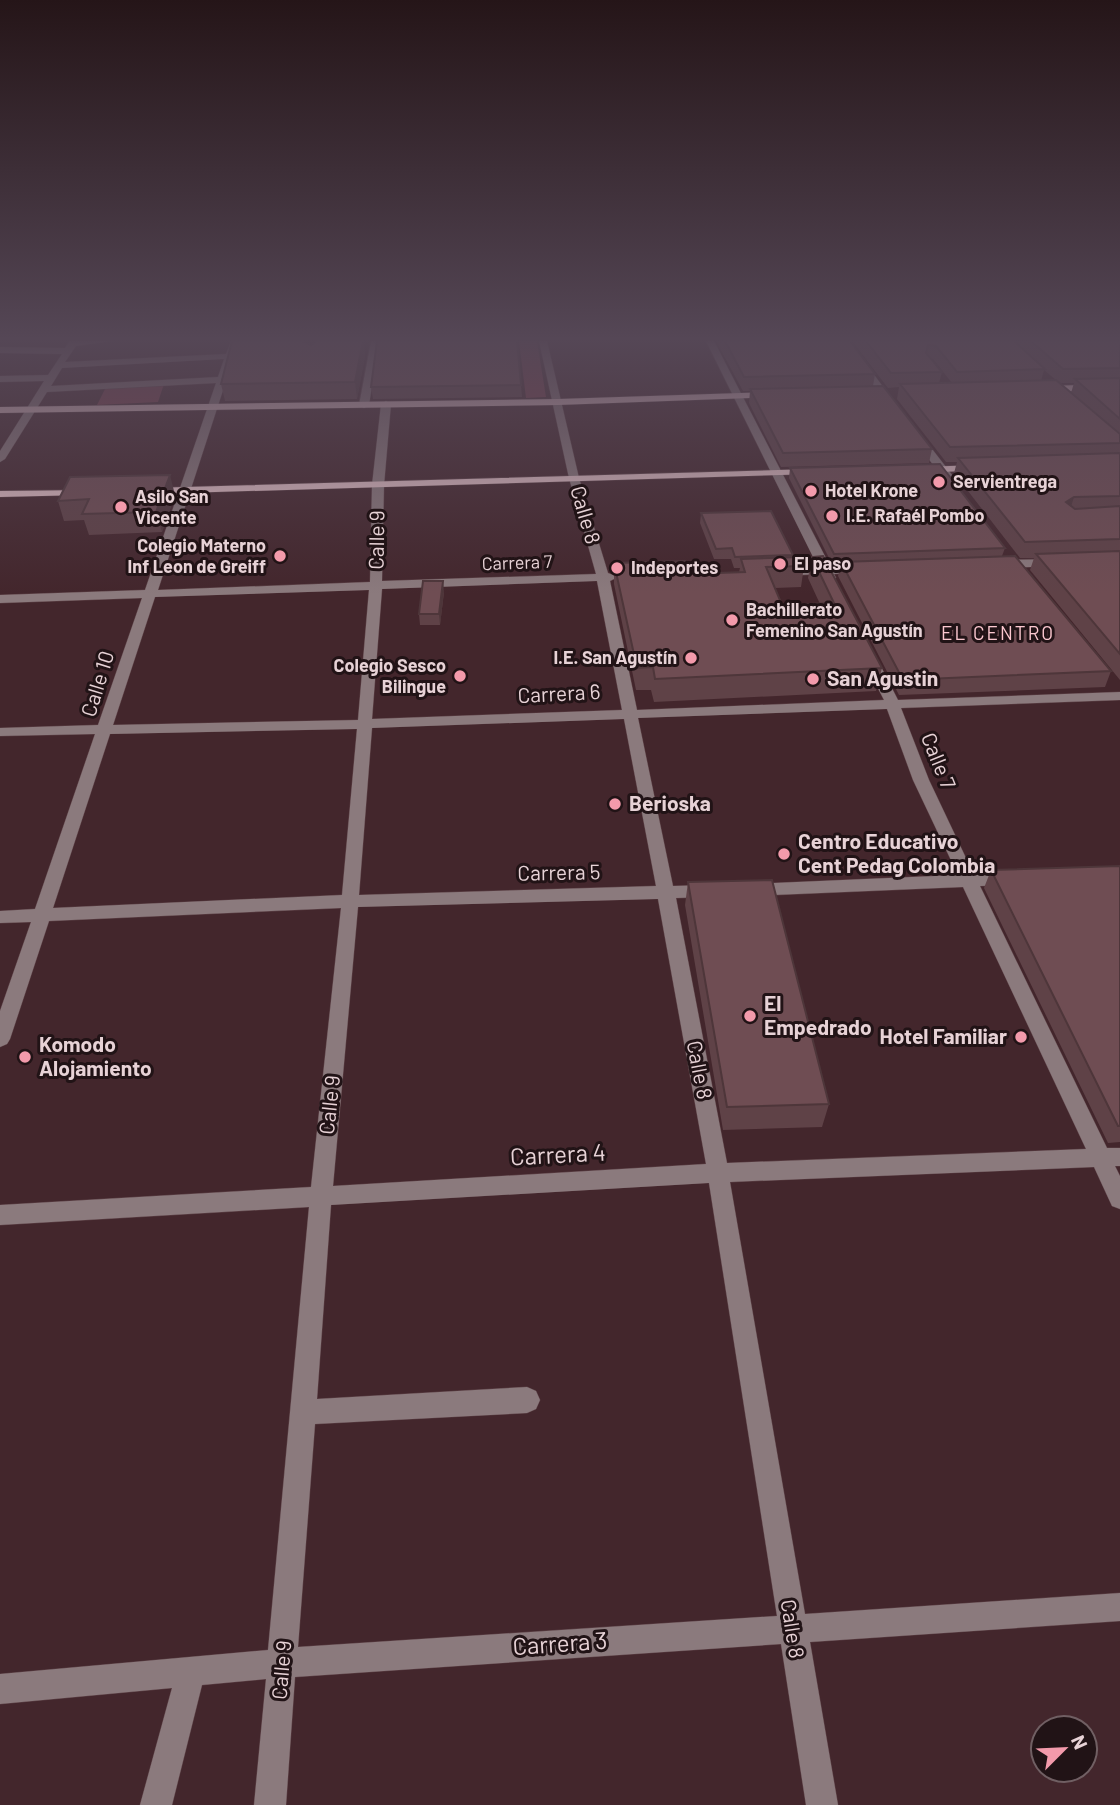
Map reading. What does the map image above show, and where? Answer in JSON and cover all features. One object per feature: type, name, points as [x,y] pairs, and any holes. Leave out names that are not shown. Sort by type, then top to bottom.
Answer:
[{"type":"main road","points":[[900,470],[996,467]]},
{"type":"main road","points":[[143,491],[831,472]]},
{"type":"main road","points":[[0,494],[91,492]]},
{"type":"street","points":[[0,459],[21,425]]},
{"type":"street","name":"Calle 10","points":[[0,1039],[107,728],[205,425]]},
{"type":"street","name":"Calle 9","points":[[270,1805],[321,1195],[350,901],[376,585],[377,485],[384,425]]},
{"type":"street","name":"Calle 8","points":[[563,425],[603,578],[666,893],[718,1173],[822,1805]]},
{"type":"street","points":[[752,425],[838,595]]},
{"type":"street","points":[[908,426],[958,490]]},
{"type":"street","points":[[988,565],[1011,558],[1068,562]]},
{"type":"street","points":[[1011,558],[1024,575]]},
{"type":"street","points":[[770,572],[880,569]]},
{"type":"street","name":"Carrera 7","points":[[0,599],[148,596],[631,577]]},
{"type":"street","name":"Calle 7","points":[[862,643],[892,704],[921,780],[969,881],[1110,1158],[1120,1199]]},
{"type":"street","points":[[1111,682],[1120,694]]},
{"type":"street","name":"Carrera 6","points":[[0,732],[364,724],[1120,694]]},
{"type":"street","name":"Carrera 5","points":[[0,918],[350,901],[666,893],[1024,879]]},
{"type":"street","name":"Carrera 4","points":[[0,1215],[718,1173],[1110,1158]]},
{"type":"street","points":[[302,1412],[527,1400]]},
{"type":"street","name":"Carrera 3","points":[[0,1689],[282,1663],[1120,1607]]},
{"type":"street","points":[[156,1805],[191,1672]]},
{"type":"building","points":[[769,425],[914,425],[932,449],[783,453]]},
{"type":"building","points":[[933,425],[1110,425],[1120,434],[1120,443],[950,447]]},
{"type":"building","points":[[1120,453],[1120,496],[1074,497],[1066,502],[1075,509],[1120,506],[1120,539],[1025,542],[958,458]]},
{"type":"building","points":[[940,464],[1005,548],[834,554],[790,468]]},
{"type":"building","points":[[170,475],[156,512],[82,514],[89,499],[58,501],[70,477]]},
{"type":"building","points":[[771,511],[793,555],[735,557],[732,548],[716,549],[701,513]]},
{"type":"building","points":[[1120,551],[1120,654],[1036,554]]},
{"type":"building","points":[[823,556],[882,668],[655,679],[653,667],[637,668],[614,563],[685,561],[689,574],[745,572],[741,559],[800,557],[804,566],[766,567],[782,605],[834,603],[812,557]]},
{"type":"building","points":[[1015,556],[1111,671],[903,680],[841,562]]},
{"type":"building","points":[[423,581],[443,581],[439,614],[419,614]]},
{"type":"building","points":[[1120,866],[1120,1126],[1118,1126],[991,870]]},
{"type":"building","name":"El Empedrado","points":[[772,880],[829,1104],[727,1107],[688,882]]},
{"type":"place","name":"Servientrega","points":[[939,482]]},
{"type":"place","name":"Hotel Krone","points":[[811,491]]},
{"type":"place","name":"Asilo San Vicente","points":[[121,507]]},
{"type":"place","name":"I.E. Rafaél Pombo","points":[[832,516]]},
{"type":"place","name":"Colegio Materno Inf Leon de Greiff","points":[[280,556]]},
{"type":"place","name":"El paso","points":[[780,564]]},
{"type":"place","name":"Indeportes","points":[[617,568]]},
{"type":"place","name":"Bachillerato Femenino San Agustín","points":[[732,620]]},
{"type":"place","name":"I.E. San Agustín","points":[[691,658]]},
{"type":"place","name":"Colegio Sesco Bilingue","points":[[460,676]]},
{"type":"place","name":"San Agustin","points":[[813,679]]},
{"type":"place","name":"Berioska","points":[[615,804]]},
{"type":"place","name":"Centro Educativo Cent Pedag Colombia","points":[[784,854]]},
{"type":"place","name":"El Empedrado","points":[[750,1016]]},
{"type":"place","name":"Hotel Familiar","points":[[1021,1037]]},
{"type":"place","name":"Komodo Alojamiento","points":[[25,1057]]},
{"type":"district","name":"EL CENTRO","points":[[998,633]]}]
